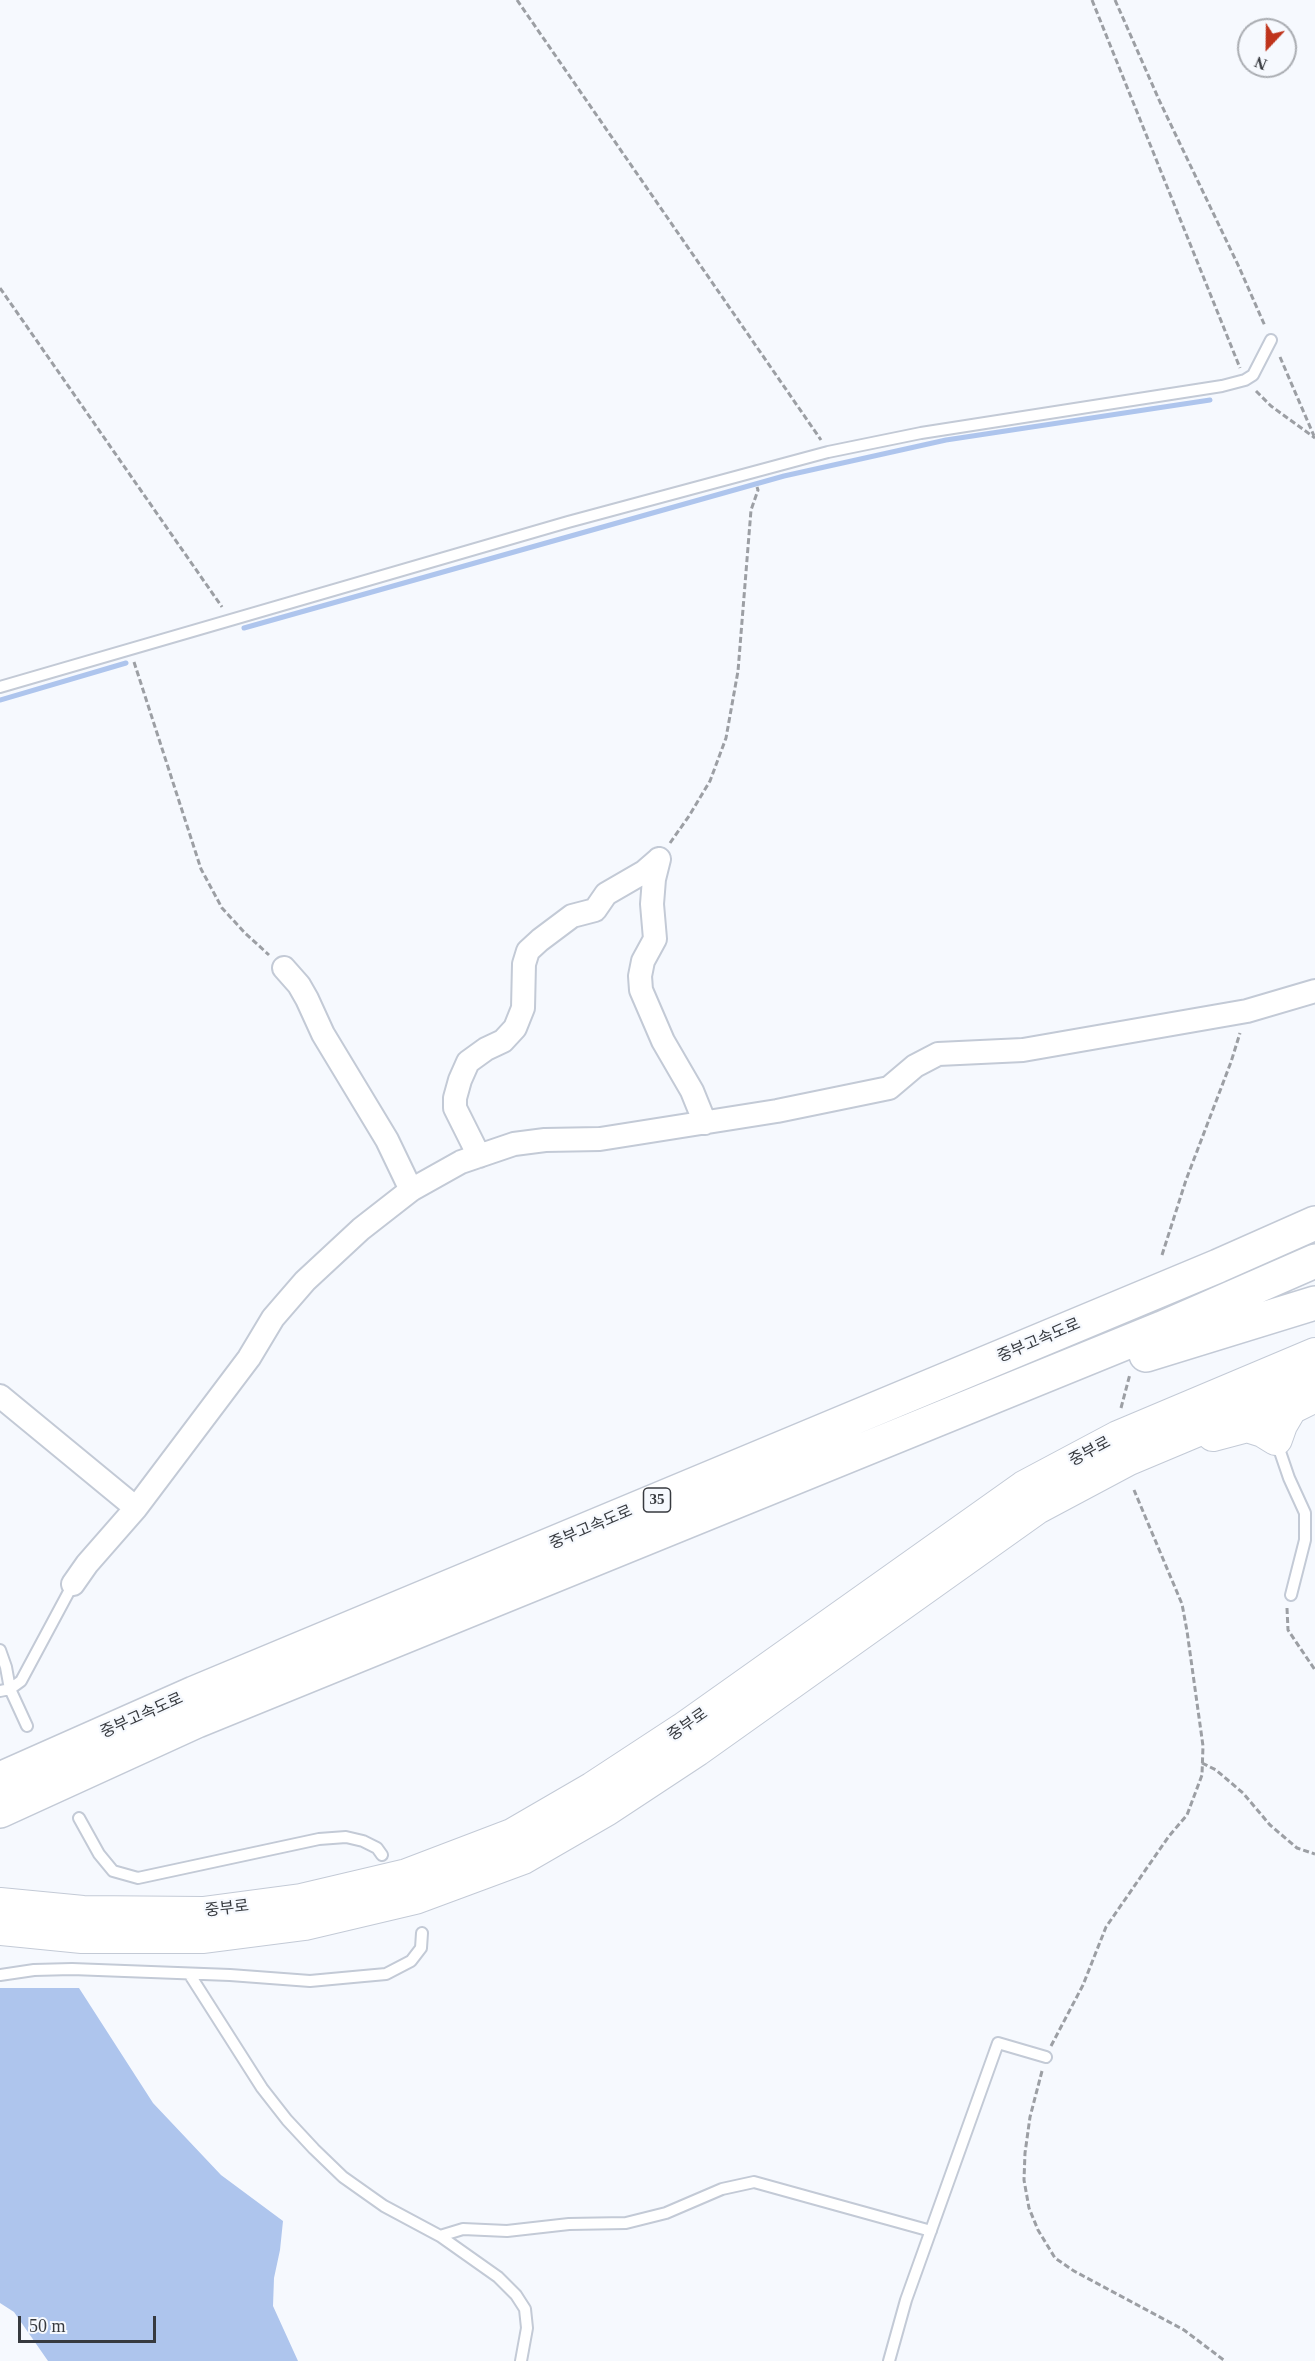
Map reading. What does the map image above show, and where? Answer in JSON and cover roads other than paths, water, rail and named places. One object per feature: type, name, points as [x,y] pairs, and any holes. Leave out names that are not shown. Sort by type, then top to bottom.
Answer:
[{"type":"highway","points":[[1218,1266],[1315,1208]]},
{"type":"highway","name":"중부고속도로","points":[[0,1779],[205,1688],[1218,1266],[1315,1223]]},
{"type":"highway","name":"중부고속도로","points":[[0,1811],[197,1721],[1162,1328],[1315,1261]]},
{"type":"highway","points":[[952,1414],[1315,1304]]},
{"type":"main road","name":"중부로","points":[[0,1904],[83,1912],[203,1913],[301,1900],[407,1875],[512,1835],[593,1788],[683,1729],[1024,1487],[1128,1432],[1315,1354]]},
{"type":"main road","name":"중부로","points":[[0,1929],[82,1937],[204,1937],[305,1924],[415,1898],[523,1858],[606,1810],[697,1750],[1037,1508],[1129,1459],[1315,1381]]},
{"type":"main road","points":[[1129,1459],[1247,1426],[1263,1431],[1276,1439],[1291,1408],[1315,1396]]},
{"type":"street","points":[[479,1156],[454,1108],[458,1089],[468,1062],[486,1049],[503,1041],[515,1028],[524,1008],[524,964],[528,951],[572,916],[595,910],[606,894],[644,872],[658,859],[652,904],[656,939],[643,961],[640,976],[641,990],[663,1041],[692,1091],[705,1123]]},
{"type":"street","points":[[284,968],[299,985],[323,1034],[387,1140],[411,1190]]},
{"type":"street","points":[[74,1584],[87,1564],[136,1508],[249,1358],[273,1318],[305,1281],[361,1229],[411,1190],[461,1162],[514,1144],[545,1140],[600,1139],[705,1123],[889,1088],[915,1066],[938,1054],[1023,1050],[1247,1011],[1315,991]]},
{"type":"street","points":[[0,1396],[136,1508]]},
{"type":"lane","points":[[0,687],[568,522],[828,452],[921,433],[1222,386],[1245,380],[1253,375],[1271,340]]},
{"type":"lane","points":[[1276,1439],[1289,1478],[1305,1513],[1305,1540],[1291,1594]]},
{"type":"lane","points":[[5,1690],[21,1681],[74,1584]]},
{"type":"lane","points":[[0,1650],[6,1666],[5,1690],[27,1726]]},
{"type":"lane","points":[[79,1818],[99,1854],[113,1871],[138,1878],[319,1839],[346,1837],[363,1841],[377,1848],[382,1855]]},
{"type":"lane","points":[[0,1975],[72,1969],[310,1981],[386,1974],[411,1961],[421,1948],[422,1933]]},
{"type":"lane","points":[[190,1975],[262,2088],[314,2149],[343,2176],[367,2194],[384,2206],[440,2236],[498,2277],[516,2295],[525,2309],[527,2328],[521,2361]]},
{"type":"lane","points":[[889,2361],[906,2300],[998,2043],[1046,2057]]},
{"type":"lane","points":[[440,2236],[463,2229],[507,2230],[569,2224],[626,2223],[666,2213],[723,2189],[754,2182],[931,2231]]},
{"type":"water","points":[[0,1988],[79,1988],[153,2103],[221,2175],[283,2221],[274,2278],[273,2306],[298,2361],[48,2361],[14,2312],[0,2303]]},
{"type":"waterway","points":[[244,628],[784,476],[946,440],[1210,400]]},
{"type":"waterway","points":[[0,700],[126,663]]}]
